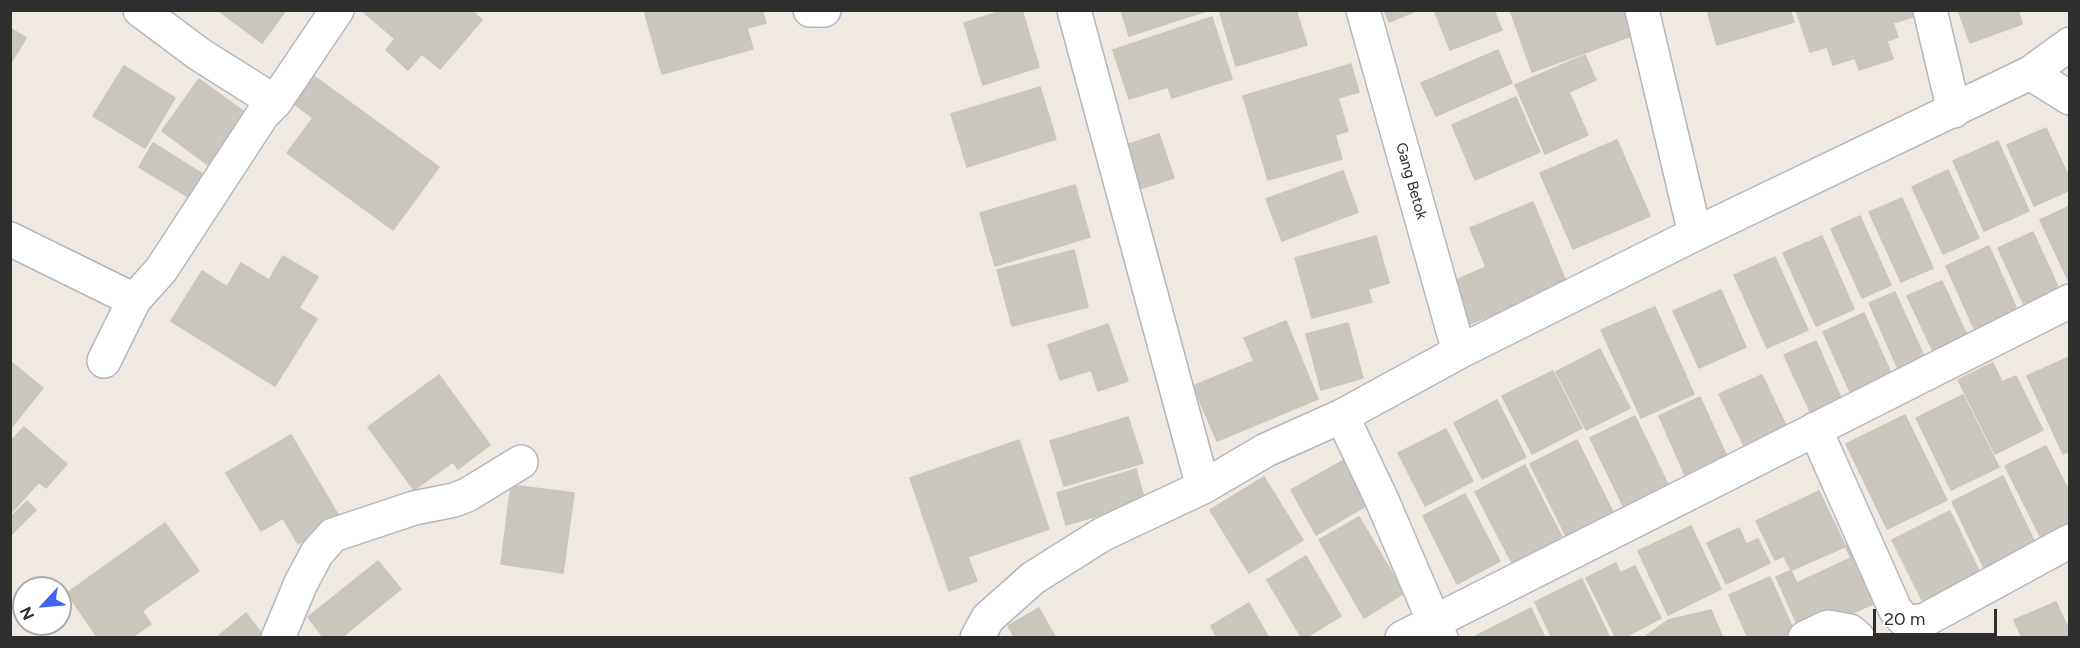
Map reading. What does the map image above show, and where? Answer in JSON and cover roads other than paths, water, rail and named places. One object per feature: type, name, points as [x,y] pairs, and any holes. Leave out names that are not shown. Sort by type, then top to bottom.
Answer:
[{"type":"street","points":[[140,10],[199,54],[275,102]]},
{"type":"street","points":[[104,361],[134,300],[161,270],[263,114],[275,102],[337,10]]},
{"type":"street","points":[[810,10],[824,10]]},
{"type":"street","points":[[1074,10],[1203,486]]},
{"type":"street","name":"Gang Betok","points":[[1363,10],[1460,352]]},
{"type":"street","points":[[1642,10],[1695,234]]},
{"type":"street","points":[[1930,10],[1954,111]]},
{"type":"street","points":[[977,638],[988,618],[1033,578],[1103,534],[1203,486],[1266,450],[1342,416],[1460,352],[1695,234],[1954,111],[2051,58],[2070,98]]},
{"type":"street","points":[[10,239],[134,300]]},
{"type":"street","points":[[1402,638],[1437,630],[1815,429],[2070,300]]},
{"type":"street","points":[[1342,416],[1381,498],[1437,630]]},
{"type":"street","points":[[1815,429],[1895,609],[1903,619],[1913,622],[1925,620],[2070,541]]},
{"type":"street","points":[[278,638],[317,553],[333,535],[414,508],[467,495],[521,462]]},
{"type":"street","points":[[1805,638],[1828,627],[1850,631],[1858,638]]}]
